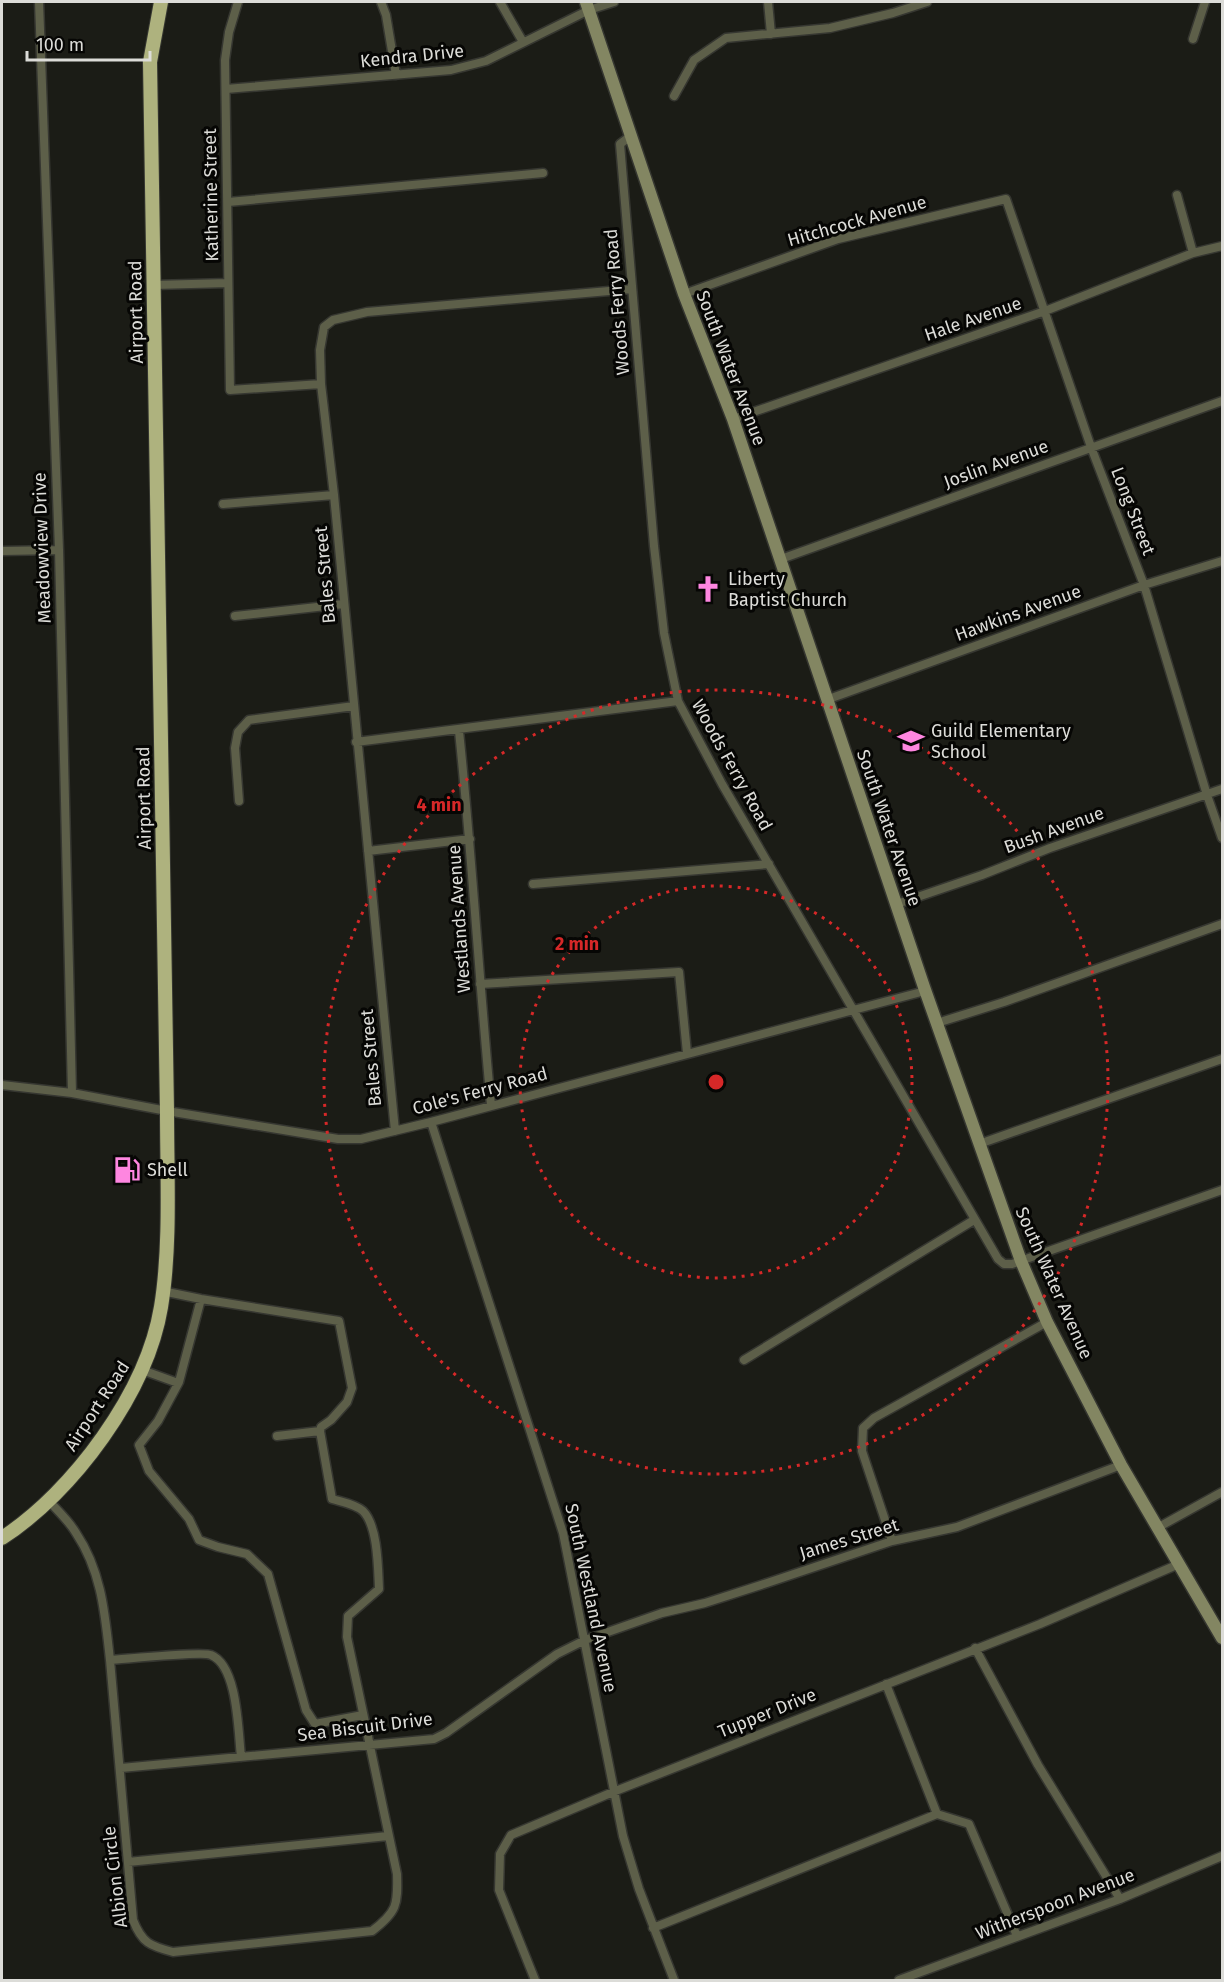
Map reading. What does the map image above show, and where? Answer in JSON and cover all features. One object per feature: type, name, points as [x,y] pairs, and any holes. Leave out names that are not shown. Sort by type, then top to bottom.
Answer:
[{"type":"highway","name":"Airport Road","points":[[2,1538],[48,1501],[94,1449],[128,1398],[142,1370],[153,1342],[161,1306],[166,1241],[167,1111],[150,62],[161,2]]},
{"type":"main road","name":"South Water Avenue","points":[[587,6],[684,294],[733,420],[781,559],[826,700],[925,991],[1020,1261],[1047,1322],[1121,1465],[1222,1638]]},
{"type":"street","name":"Meadowview Drive","points":[[39,2],[58,550],[72,1094]]},
{"type":"street","name":"Katherine Street","points":[[238,2],[226,51],[225,89],[230,390],[321,384]]},
{"type":"street","points":[[381,2],[386,15],[396,75]]},
{"type":"street","points":[[500,2],[524,42]]},
{"type":"street","name":"Kendra Drive","points":[[225,89],[470,67],[524,42],[587,6],[614,2]]},
{"type":"street","points":[[768,2],[771,33]]},
{"type":"street","points":[[674,96],[694,60],[705,50],[726,38],[830,28],[893,13],[927,2]]},
{"type":"street","points":[[1193,39],[1205,2]]},
{"type":"street","name":"Woods Ferry Road","points":[[632,135],[620,144],[655,558],[663,633],[678,701],[722,784],[974,1220],[998,1259],[1004,1264],[1020,1261]]},
{"type":"street","points":[[228,202],[543,173]]},
{"type":"street","points":[[1177,195],[1193,253]]},
{"type":"street","name":"Hitchcock Avenue","points":[[684,294],[838,239],[1006,199]]},
{"type":"street","name":"Long Street","points":[[1006,199],[1091,447],[1144,585],[1222,838]]},
{"type":"street","name":"Hale Avenue","points":[[733,420],[1045,311],[1193,253],[1222,246]]},
{"type":"street","points":[[154,285],[228,283]]},
{"type":"street","name":"Bales Street","points":[[395,1131],[334,495],[321,384],[320,350],[324,327],[333,320],[367,312],[632,289]]},
{"type":"street","name":"Joslin Avenue","points":[[781,559],[1222,401]]},
{"type":"street","points":[[223,504],[334,495]]},
{"type":"street","points":[[2,551],[58,550]]},
{"type":"street","name":"Hawkins Avenue","points":[[826,700],[1144,585],[1222,561]]},
{"type":"street","points":[[235,616],[344,604]]},
{"type":"street","points":[[356,742],[678,701]]},
{"type":"street","points":[[239,801],[235,748],[238,732],[249,720],[354,706]]},
{"type":"street","name":"Westlands Avenue","points":[[459,730],[491,1105]]},
{"type":"street","name":"Bush Avenue","points":[[897,904],[1222,789]]},
{"type":"street","points":[[368,850],[470,839]]},
{"type":"street","points":[[533,884],[769,864]]},
{"type":"street","points":[[937,1023],[1004,1002],[1222,924]]},
{"type":"street","points":[[480,984],[679,972],[687,1053]]},
{"type":"street","name":"Cole's Ferry Road","points":[[2,1084],[338,1138],[361,1139],[925,991]]},
{"type":"street","points":[[979,1144],[1222,1059]]},
{"type":"street","name":"South Westland Avenue","points":[[431,1122],[557,1512],[570,1564],[623,1836],[653,1928],[674,1980]]},
{"type":"street","points":[[1020,1261],[1222,1190]]},
{"type":"street","points":[[744,1360],[974,1220]]},
{"type":"street","points":[[162,1291],[339,1321],[352,1388],[347,1402],[331,1420],[321,1427],[320,1431],[277,1436]]},
{"type":"street","points":[[201,1299],[178,1383],[158,1421],[139,1445],[149,1471],[189,1519],[199,1540],[247,1554],[268,1574],[306,1710],[315,1724],[363,1715]]},
{"type":"street","points":[[892,1541],[862,1451],[863,1428],[874,1418],[1047,1322]]},
{"type":"street","points":[[142,1370],[178,1383]]},
{"type":"street","name":"Albion Circle","points":[[48,1501],[76,1532],[96,1572],[105,1617],[110,1660],[133,1920],[139,1935],[153,1947],[173,1952],[372,1931],[389,1918],[398,1898],[397,1874],[347,1637],[348,1616],[379,1589],[376,1542],[364,1513],[357,1507],[332,1498],[320,1431]]},
{"type":"street","name":"James Street","points":[[585,1640],[662,1613],[695,1606],[892,1541],[957,1527],[1121,1465]]},
{"type":"street","points":[[1157,1528],[1222,1492]]},
{"type":"street","name":"Tupper Drive","points":[[535,1980],[499,1890],[500,1854],[511,1835],[613,1792],[1040,1624],[1179,1564]]},
{"type":"street","name":"Sea Biscuit Drive","points":[[121,1768],[434,1739],[446,1733],[557,1654],[585,1640]]},
{"type":"street","points":[[975,1648],[1038,1765],[1120,1899]]},
{"type":"street","points":[[110,1660],[210,1654],[225,1664],[232,1684],[241,1757]]},
{"type":"street","points":[[886,1684],[937,1814]]},
{"type":"street","points":[[653,1928],[937,1814],[969,1824],[1017,1936]]},
{"type":"street","points":[[129,1862],[388,1836]]},
{"type":"street","name":"Witherspoon Avenue","points":[[899,1980],[1120,1899],[1222,1856]]},
{"type":"place","name":"Liberty Baptist Church","points":[[708,589]]},
{"type":"place","name":"Guild Elementary School","points":[[911,741]]},
{"type":"place","name":"Shell","points":[[127,1170]]}]
